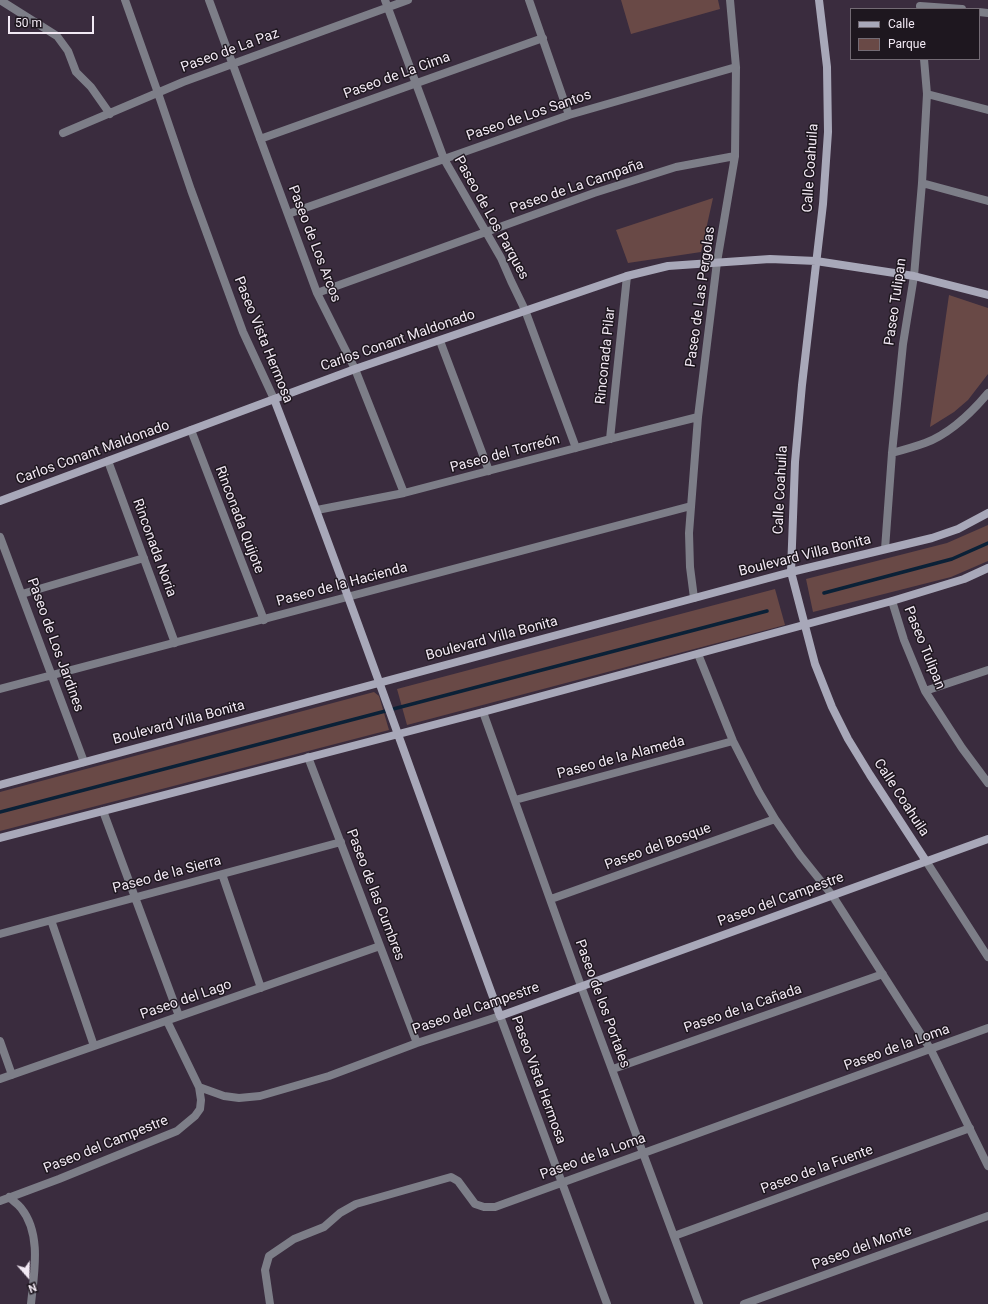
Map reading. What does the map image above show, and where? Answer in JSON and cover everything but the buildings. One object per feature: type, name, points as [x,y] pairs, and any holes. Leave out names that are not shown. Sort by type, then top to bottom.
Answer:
[{"type":"street","points":[[0,0],[57,36],[68,50],[76,72],[91,88],[110,114]]},
{"type":"street","name":"Paseo Vista Hermosa","points":[[125,0],[190,190],[244,332],[274,399],[317,510],[381,686],[396,732],[607,1304]]},
{"type":"street","name":"Paseo de Los Arcos","points":[[209,0],[317,293],[355,369],[404,493]]},
{"type":"street","name":"Paseo de La Paz","points":[[63,133],[183,82],[386,4],[408,0]]},
{"type":"street","points":[[529,0],[569,115]]},
{"type":"street","name":"Paseo de Las Pergolas","points":[[694,598],[690,567],[689,540],[698,417],[717,262],[735,156],[736,67],[730,0]]},
{"type":"street","name":"Calle Coahuila","points":[[819,0],[827,67],[828,132],[823,204],[796,447],[792,576],[815,664],[832,707],[848,739],[988,957]]},
{"type":"street","name":"Paseo de Los Parques","points":[[386,4],[444,159],[501,258],[525,310],[576,448]]},
{"type":"street","points":[[920,5],[952,8]]},
{"type":"street","name":"Paseo de La Cima","points":[[260,139],[543,38]]},
{"type":"street","name":"Paseo Tulipan","points":[[885,549],[892,453],[903,344],[914,276],[922,183],[927,94],[924,60]]},
{"type":"street","name":"Paseo de Los Santos","points":[[288,214],[569,115],[736,67]]},
{"type":"street","points":[[927,94],[988,110]]},
{"type":"street","name":"Paseo de La Campaña","points":[[317,293],[594,193],[676,167],[735,156]]},
{"type":"street","points":[[922,183],[988,201]]},
{"type":"street","name":"Carlos Conant Maldonado","points":[[0,501],[355,369],[627,276],[668,266],[770,259],[816,261],[914,276],[988,295]]},
{"type":"street","name":"Rinconada Pilar","points":[[610,439],[627,276]]},
{"type":"street","points":[[440,341],[489,471]]},
{"type":"street","points":[[892,453],[926,443],[953,427],[978,405],[988,393]]},
{"type":"street","name":"Paseo del Torreón","points":[[317,510],[404,493],[698,417]]},
{"type":"street","name":"Rinconada Quijote","points":[[191,430],[264,620]]},
{"type":"street","name":"Rinconada Noria","points":[[108,461],[175,643]]},
{"type":"street","name":"Paseo de la Hacienda","points":[[0,689],[691,506]]},
{"type":"street","name":"Boulevard Villa Bonita","points":[[0,785],[381,686],[694,598],[792,576],[885,549],[932,538],[951,531],[988,513]]},
{"type":"street","name":"Paseo de Los Jardines","points":[[0,537],[84,762]]},
{"type":"street","points":[[22,594],[144,558]]},
{"type":"street","points":[[0,838],[308,757],[396,732],[483,712],[698,654],[803,622],[892,601],[964,579],[988,568]]},
{"type":"street","name":"Paseo Tulipan","points":[[892,601],[904,640],[925,691],[962,748],[988,783]]},
{"type":"street","points":[[698,654],[733,741],[775,819],[800,855],[832,895],[930,1050],[988,1166]]},
{"type":"street","points":[[925,691],[988,670]]},
{"type":"street","name":"Paseo de los Portales","points":[[483,712],[581,986],[699,1304]]},
{"type":"street","name":"Paseo de la Alameda","points":[[515,800],[733,741]]},
{"type":"street","name":"Paseo de las Cumbres","points":[[308,757],[417,1043]]},
{"type":"street","points":[[103,811],[179,1016]]},
{"type":"street","name":"Paseo del Bosque","points":[[550,899],[775,819]]},
{"type":"street","name":"Paseo del Campestre","points":[[0,1201],[59,1179],[177,1131],[191,1120],[200,1109],[201,1100],[199,1087],[224,1096],[239,1098],[260,1096],[329,1076],[417,1043],[500,1016],[988,839]]},
{"type":"street","name":"Paseo de la Sierra","points":[[0,934],[341,842]]},
{"type":"street","points":[[222,874],[261,988]]},
{"type":"street","points":[[51,920],[94,1046]]},
{"type":"street","name":"Paseo del Lago","points":[[0,1079],[380,946]]},
{"type":"street","name":"Paseo de la Cañada","points":[[613,1069],[883,974]]},
{"type":"street","points":[[167,1021],[199,1087]]},
{"type":"street","name":"Paseo de la Loma","points":[[270,1304],[265,1270],[269,1256],[294,1239],[324,1227],[340,1213],[356,1204],[451,1177],[458,1181],[475,1204],[484,1207],[495,1206],[988,1028]]},
{"type":"street","points":[[0,1041],[12,1075]]},
{"type":"street","name":"Paseo de la Fuente","points":[[674,1236],[970,1128]]},
{"type":"street","points":[[9,1197],[20,1207],[28,1220],[32,1233],[35,1248],[31,1304]]},
{"type":"street","name":"Paseo del Monte","points":[[744,1304],[988,1216]]},
{"type":"green space","points":[[621,0],[718,0],[720,9],[631,34]]},
{"type":"green space","points":[[713,198],[701,252],[628,263],[616,230]]},
{"type":"green space","points":[[949,295],[988,308],[988,374],[968,400],[954,412],[930,427]]},
{"type":"green space","points":[[988,525],[988,561],[951,577],[813,612],[806,579],[947,543]]},
{"type":"green space","points":[[775,589],[785,625],[407,725],[397,689]]},
{"type":"green space","points":[[374,692],[379,696],[389,730],[0,831],[0,792]]},
{"type":"waterway","points":[[824,593],[952,559],[988,543]]},
{"type":"waterway","points":[[0,812],[767,611]]}]
